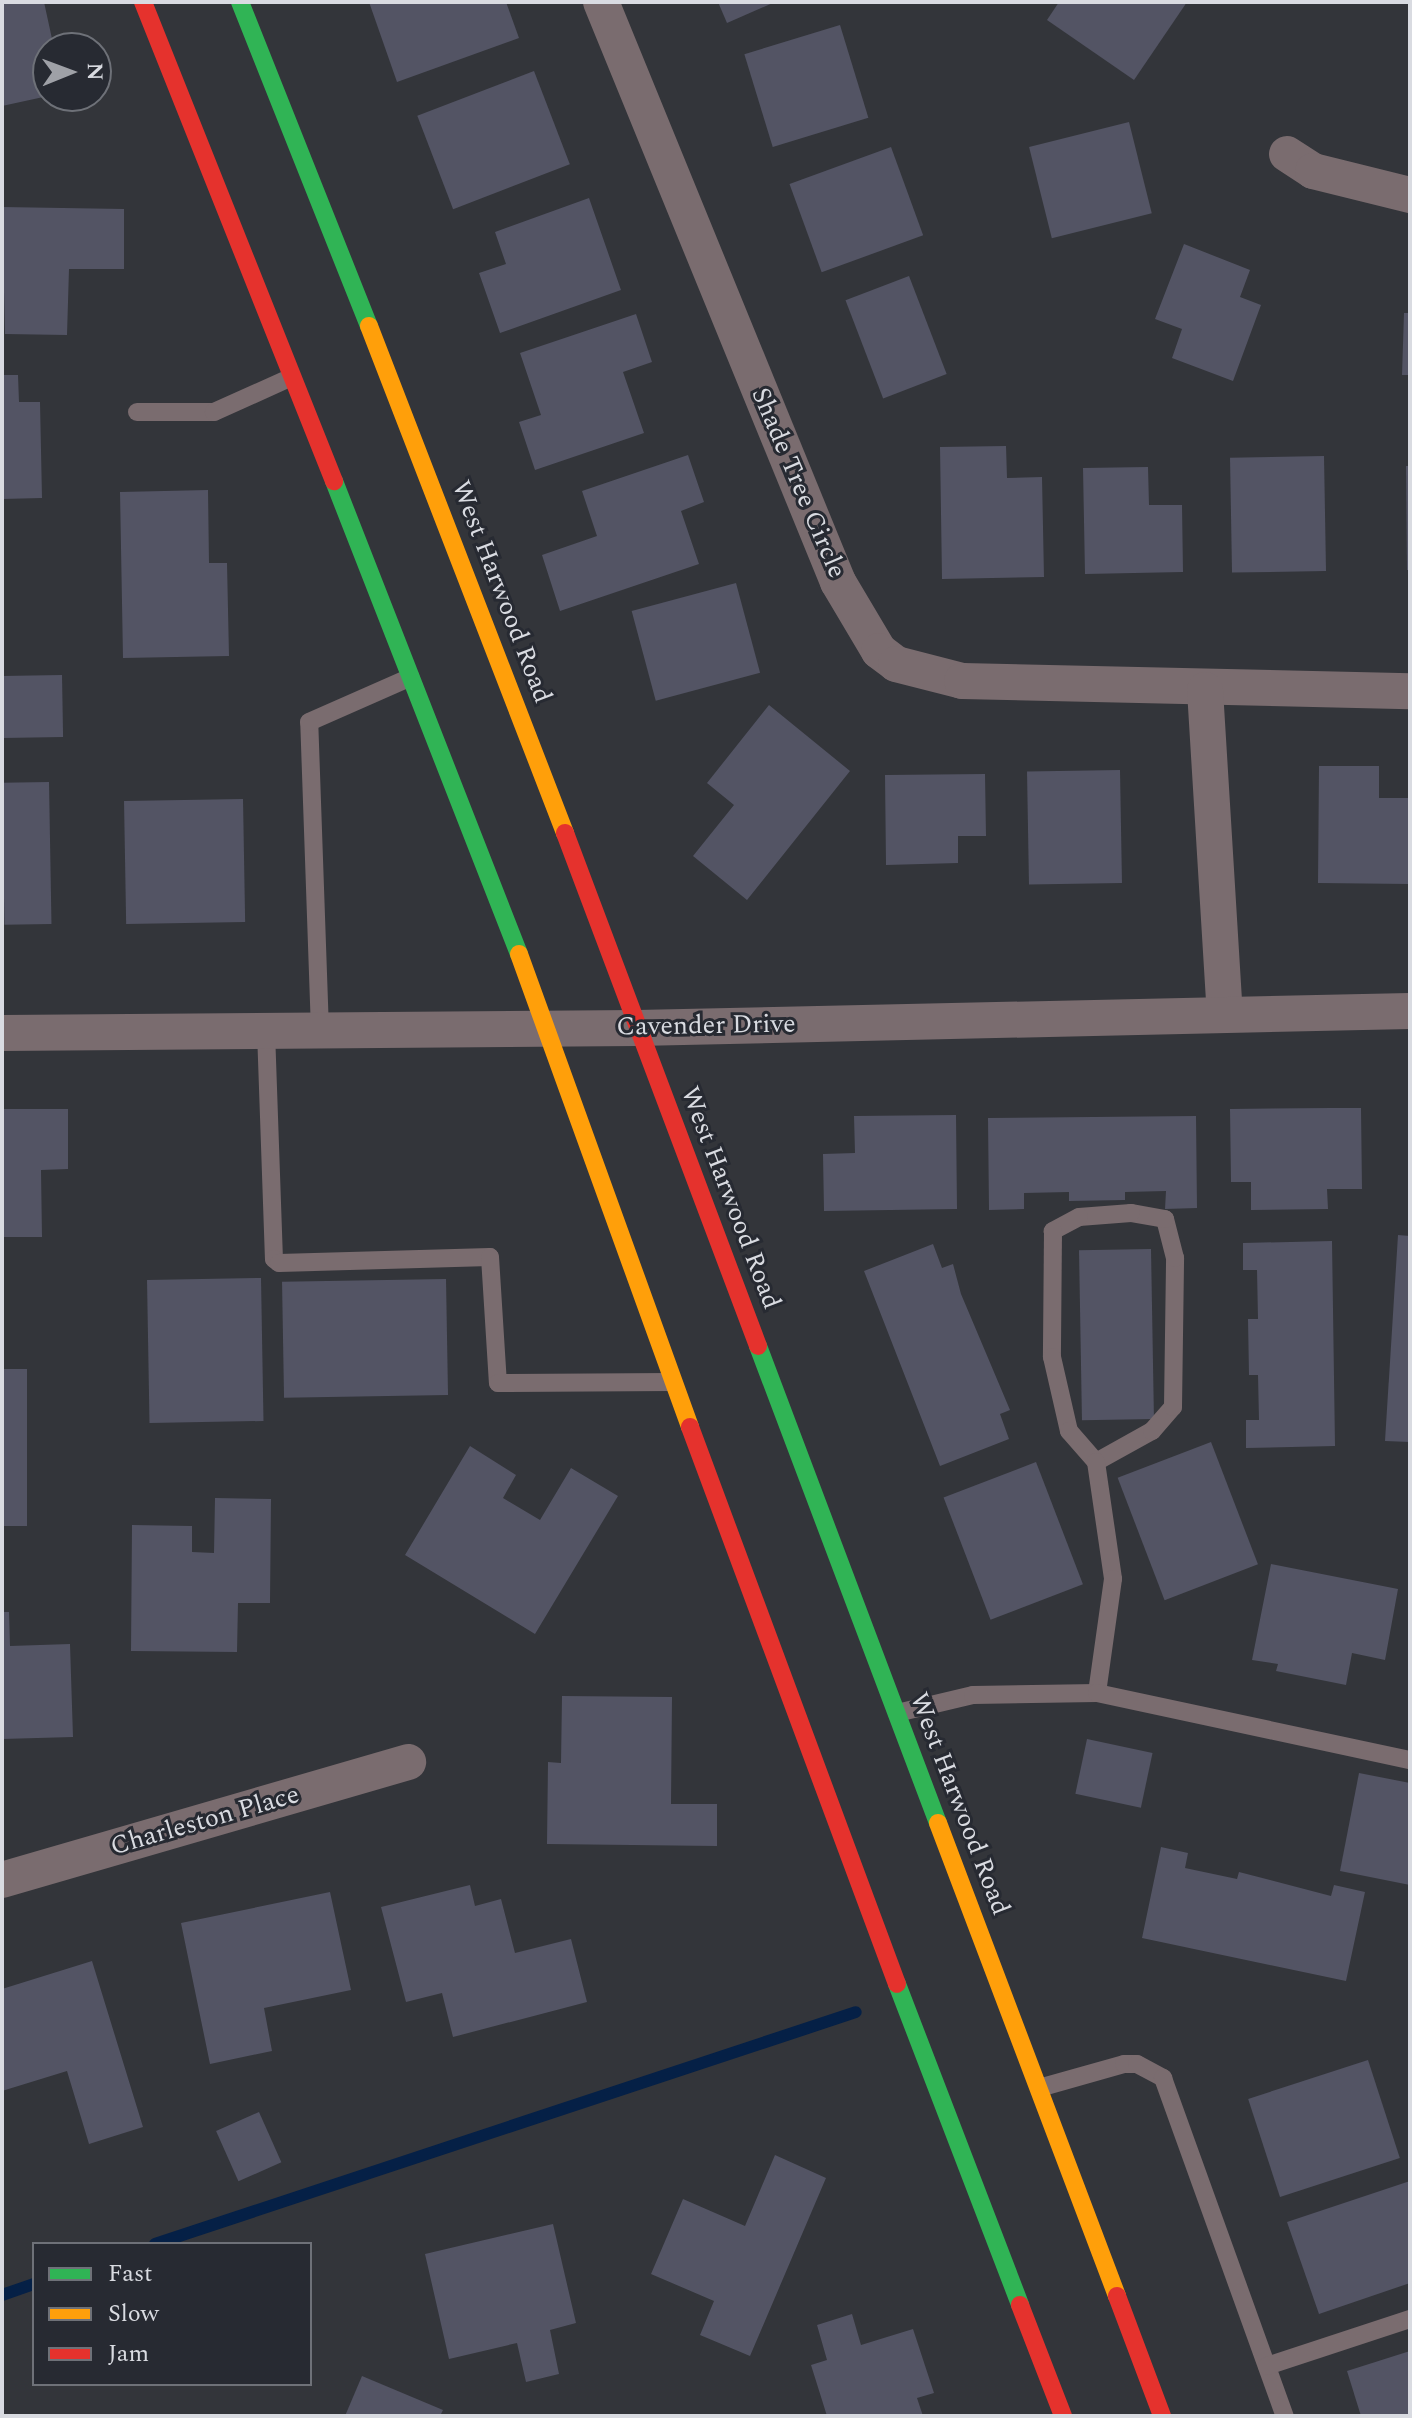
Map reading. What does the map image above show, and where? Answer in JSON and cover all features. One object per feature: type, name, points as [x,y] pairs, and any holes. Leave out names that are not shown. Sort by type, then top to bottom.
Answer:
[{"type":"main road","points":[[143,2],[411,677],[546,1029],[801,1735],[1063,2416]]},
{"type":"main road","name":"West Harwood Road","points":[[240,2],[438,497],[1162,2416]]},
{"type":"street","name":"Shade Tree Circle","points":[[601,2],[838,582],[879,651],[896,664],[962,681],[1205,690],[1410,691]]},
{"type":"street","points":[[1287,154],[1313,171],[1410,195]]},
{"type":"street","points":[[1205,690],[1225,1014]]},
{"type":"street","name":"Cavender Drive","points":[[2,1033],[637,1028],[1410,1011]]},
{"type":"street","name":"Charleston Place","points":[[2,1880],[408,1762]]},
{"type":"lane","points":[[137,412],[214,412],[292,377]]},
{"type":"lane","points":[[320,1031],[309,722],[411,677]]},
{"type":"lane","points":[[266,1031],[274,1259],[279,1263],[490,1257],[498,1383],[673,1382]]},
{"type":"lane","points":[[1096,1462],[1152,1431],[1173,1407],[1175,1258],[1165,1219],[1131,1213],[1079,1217],[1053,1231],[1052,1357],[1069,1431],[1096,1462],[1113,1579],[1097,1693]]},
{"type":"lane","points":[[897,1713],[973,1695],[1097,1693],[1410,1760]]},
{"type":"lane","points":[[1039,2088],[1124,2064],[1137,2064],[1163,2078],[1285,2416]]},
{"type":"lane","points":[[1267,2366],[1410,2319]]},
{"type":"building","points":[[2,2],[44,2],[51,32],[32,32],[32,99],[2,106]]},
{"type":"building","points":[[369,2],[506,2],[519,38],[397,82]]},
{"type":"building","points":[[718,2],[775,2],[727,23]]},
{"type":"building","points":[[1059,2],[1187,2],[1134,80],[1047,20]]},
{"type":"building","points":[[840,25],[868,118],[773,147],[744,54]]},
{"type":"building","points":[[534,71],[570,164],[453,209],[417,116]]},
{"type":"building","points":[[1129,122],[1152,213],[1052,238],[1029,147]]},
{"type":"building","points":[[891,147],[923,235],[822,272],[790,184]]},
{"type":"building","points":[[589,198],[621,290],[500,333],[479,273],[506,264],[495,232]]},
{"type":"building","points":[[2,207],[124,209],[124,269],[69,269],[67,335],[5,334]]},
{"type":"building","points":[[1184,244],[1250,270],[1240,297],[1261,305],[1233,381],[1172,358],[1182,329],[1155,319]]},
{"type":"building","points":[[909,276],[947,374],[883,398],[846,300]]},
{"type":"building","points":[[1404,313],[1410,313],[1410,375],[1402,375]]},
{"type":"building","points":[[636,314],[652,362],[623,372],[644,433],[535,470],[519,422],[541,415],[520,353]]},
{"type":"building","points":[[2,375],[18,375],[19,402],[40,402],[42,498],[2,499]]},
{"type":"building","points":[[1006,446],[1007,478],[1042,477],[1044,577],[942,579],[940,447]]},
{"type":"building","points":[[688,455],[704,502],[681,511],[699,564],[560,611],[542,555],[597,536],[582,491]]},
{"type":"building","points":[[1324,456],[1326,571],[1232,573],[1230,458]]},
{"type":"building","points":[[1406,466],[1410,466],[1410,570],[1407,570]]},
{"type":"building","points":[[1148,467],[1149,505],[1182,505],[1183,572],[1085,574],[1083,468]]},
{"type":"building","points":[[208,490],[209,563],[227,563],[229,656],[123,658],[120,492]]},
{"type":"building","points":[[736,583],[760,673],[656,701],[632,611]]},
{"type":"building","points":[[62,675],[63,737],[3,738],[2,676]]},
{"type":"building","points":[[769,705],[850,771],[747,900],[693,856],[734,805],[707,783]]},
{"type":"building","points":[[1319,766],[1379,766],[1379,798],[1410,798],[1410,884],[1318,883]]},
{"type":"building","points":[[1120,770],[1122,883],[1029,885],[1027,772]]},
{"type":"building","points":[[985,774],[986,836],[958,836],[958,863],[886,865],[885,775]]},
{"type":"building","points":[[49,782],[51,924],[4,925],[2,783]]},
{"type":"building","points":[[243,799],[245,922],[126,924],[124,801]]},
{"type":"building","points":[[1361,1108],[1362,1189],[1327,1189],[1328,1209],[1251,1210],[1251,1182],[1231,1182],[1230,1109]]},
{"type":"building","points":[[2,1109],[68,1109],[68,1169],[41,1170],[42,1237],[2,1237]]},
{"type":"building","points":[[956,1115],[957,1209],[824,1211],[823,1154],[855,1153],[854,1116]]},
{"type":"building","points":[[1196,1116],[1197,1208],[1165,1209],[1166,1191],[1125,1192],[1125,1200],[1069,1201],[1069,1192],[1024,1193],[1024,1209],[989,1210],[988,1118]]},
{"type":"building","points":[[1398,1235],[1410,1236],[1410,1442],[1385,1441]]},
{"type":"building","points":[[1332,1241],[1335,1446],[1246,1448],[1246,1420],[1259,1420],[1258,1375],[1249,1375],[1248,1319],[1258,1319],[1257,1270],[1243,1270],[1243,1243]]},
{"type":"building","points":[[933,1244],[942,1268],[953,1264],[961,1294],[1010,1410],[1000,1414],[1009,1439],[940,1466],[864,1271]]},
{"type":"building","points":[[1151,1249],[1154,1419],[1082,1420],[1079,1250]]},
{"type":"building","points":[[261,1278],[263,1421],[150,1423],[147,1280]]},
{"type":"building","points":[[446,1279],[448,1395],[284,1398],[282,1282]]},
{"type":"building","points":[[2,1369],[27,1369],[27,1526],[2,1526]]},
{"type":"building","points":[[1211,1442],[1258,1564],[1165,1600],[1118,1478]]},
{"type":"building","points":[[470,1446],[516,1475],[503,1498],[540,1520],[571,1468],[618,1496],[535,1634],[405,1555]]},
{"type":"building","points":[[1036,1462],[1083,1584],[991,1620],[944,1497]]},
{"type":"building","points":[[215,1498],[271,1499],[270,1603],[238,1603],[237,1652],[131,1651],[132,1525],[192,1526],[192,1552],[214,1553]]},
{"type":"building","points":[[1271,1564],[1398,1589],[1385,1660],[1352,1653],[1346,1685],[1276,1671],[1278,1664],[1252,1660]]},
{"type":"building","points":[[2,1612],[9,1612],[10,1646],[70,1644],[73,1737],[2,1739]]},
{"type":"building","points":[[562,1696],[672,1697],[671,1804],[717,1804],[717,1846],[547,1844],[548,1762],[561,1763]]},
{"type":"building","points":[[1087,1739],[1153,1753],[1141,1808],[1075,1794]]},
{"type":"building","points":[[1359,1773],[1410,1783],[1410,1885],[1340,1871]]},
{"type":"building","points":[[1161,1847],[1188,1853],[1185,1868],[1237,1879],[1239,1872],[1331,1896],[1334,1885],[1365,1892],[1346,1981],[1142,1938]]},
{"type":"building","points":[[470,1885],[475,1906],[501,1899],[515,1953],[571,1939],[587,2002],[453,2037],[442,1993],[406,2002],[381,1907]]},
{"type":"building","points":[[330,1892],[351,1990],[264,2008],[272,2051],[210,2064],[181,1923]]},
{"type":"building","points":[[92,1961],[143,2127],[89,2144],[67,2071],[2,2091],[2,1989]]},
{"type":"building","points":[[1368,2060],[1400,2158],[1280,2197],[1248,2099]]},
{"type":"building","points":[[259,2112],[281,2162],[238,2181],[216,2131]]},
{"type":"building","points":[[775,2155],[826,2178],[750,2356],[700,2335],[714,2301],[651,2274],[683,2199],[745,2226]]},
{"type":"building","points":[[1410,2181],[1410,2283],[1319,2314],[1287,2222]]},
{"type":"building","points":[[553,2224],[576,2323],[550,2330],[559,2374],[526,2382],[517,2343],[449,2359],[425,2254]]},
{"type":"building","points":[[852,2314],[861,2345],[913,2329],[934,2393],[917,2398],[923,2416],[827,2416],[811,2365],[827,2360],[817,2325]]},
{"type":"building","points":[[1410,2351],[1410,2416],[1361,2416],[1347,2371]]},
{"type":"building","points":[[362,2376],[443,2410],[440,2416],[345,2416]]},
{"type":"waterway","points":[[161,2242],[856,2012]]},
{"type":"waterway","points":[[2,2295],[32,2285]]},
{"type":"traffic: fast","points":[[240,2],[369,326]]},
{"type":"traffic: fast","points":[[334,481],[519,954]]},
{"type":"traffic: fast","points":[[758,1346],[938,1823]]},
{"type":"traffic: fast","points":[[897,1984],[1020,2305]]},
{"type":"traffic: slow","points":[[369,326],[565,833]]},
{"type":"traffic: slow","points":[[519,954],[690,1427]]},
{"type":"traffic: slow","points":[[938,1823],[1117,2296]]},
{"type":"traffic: jam","points":[[143,2],[334,481]]},
{"type":"traffic: jam","points":[[565,833],[758,1346]]},
{"type":"traffic: jam","points":[[690,1427],[897,1984]]},
{"type":"traffic: jam","points":[[1117,2296],[1162,2416]]},
{"type":"traffic: jam","points":[[1020,2305],[1063,2416]]}]
